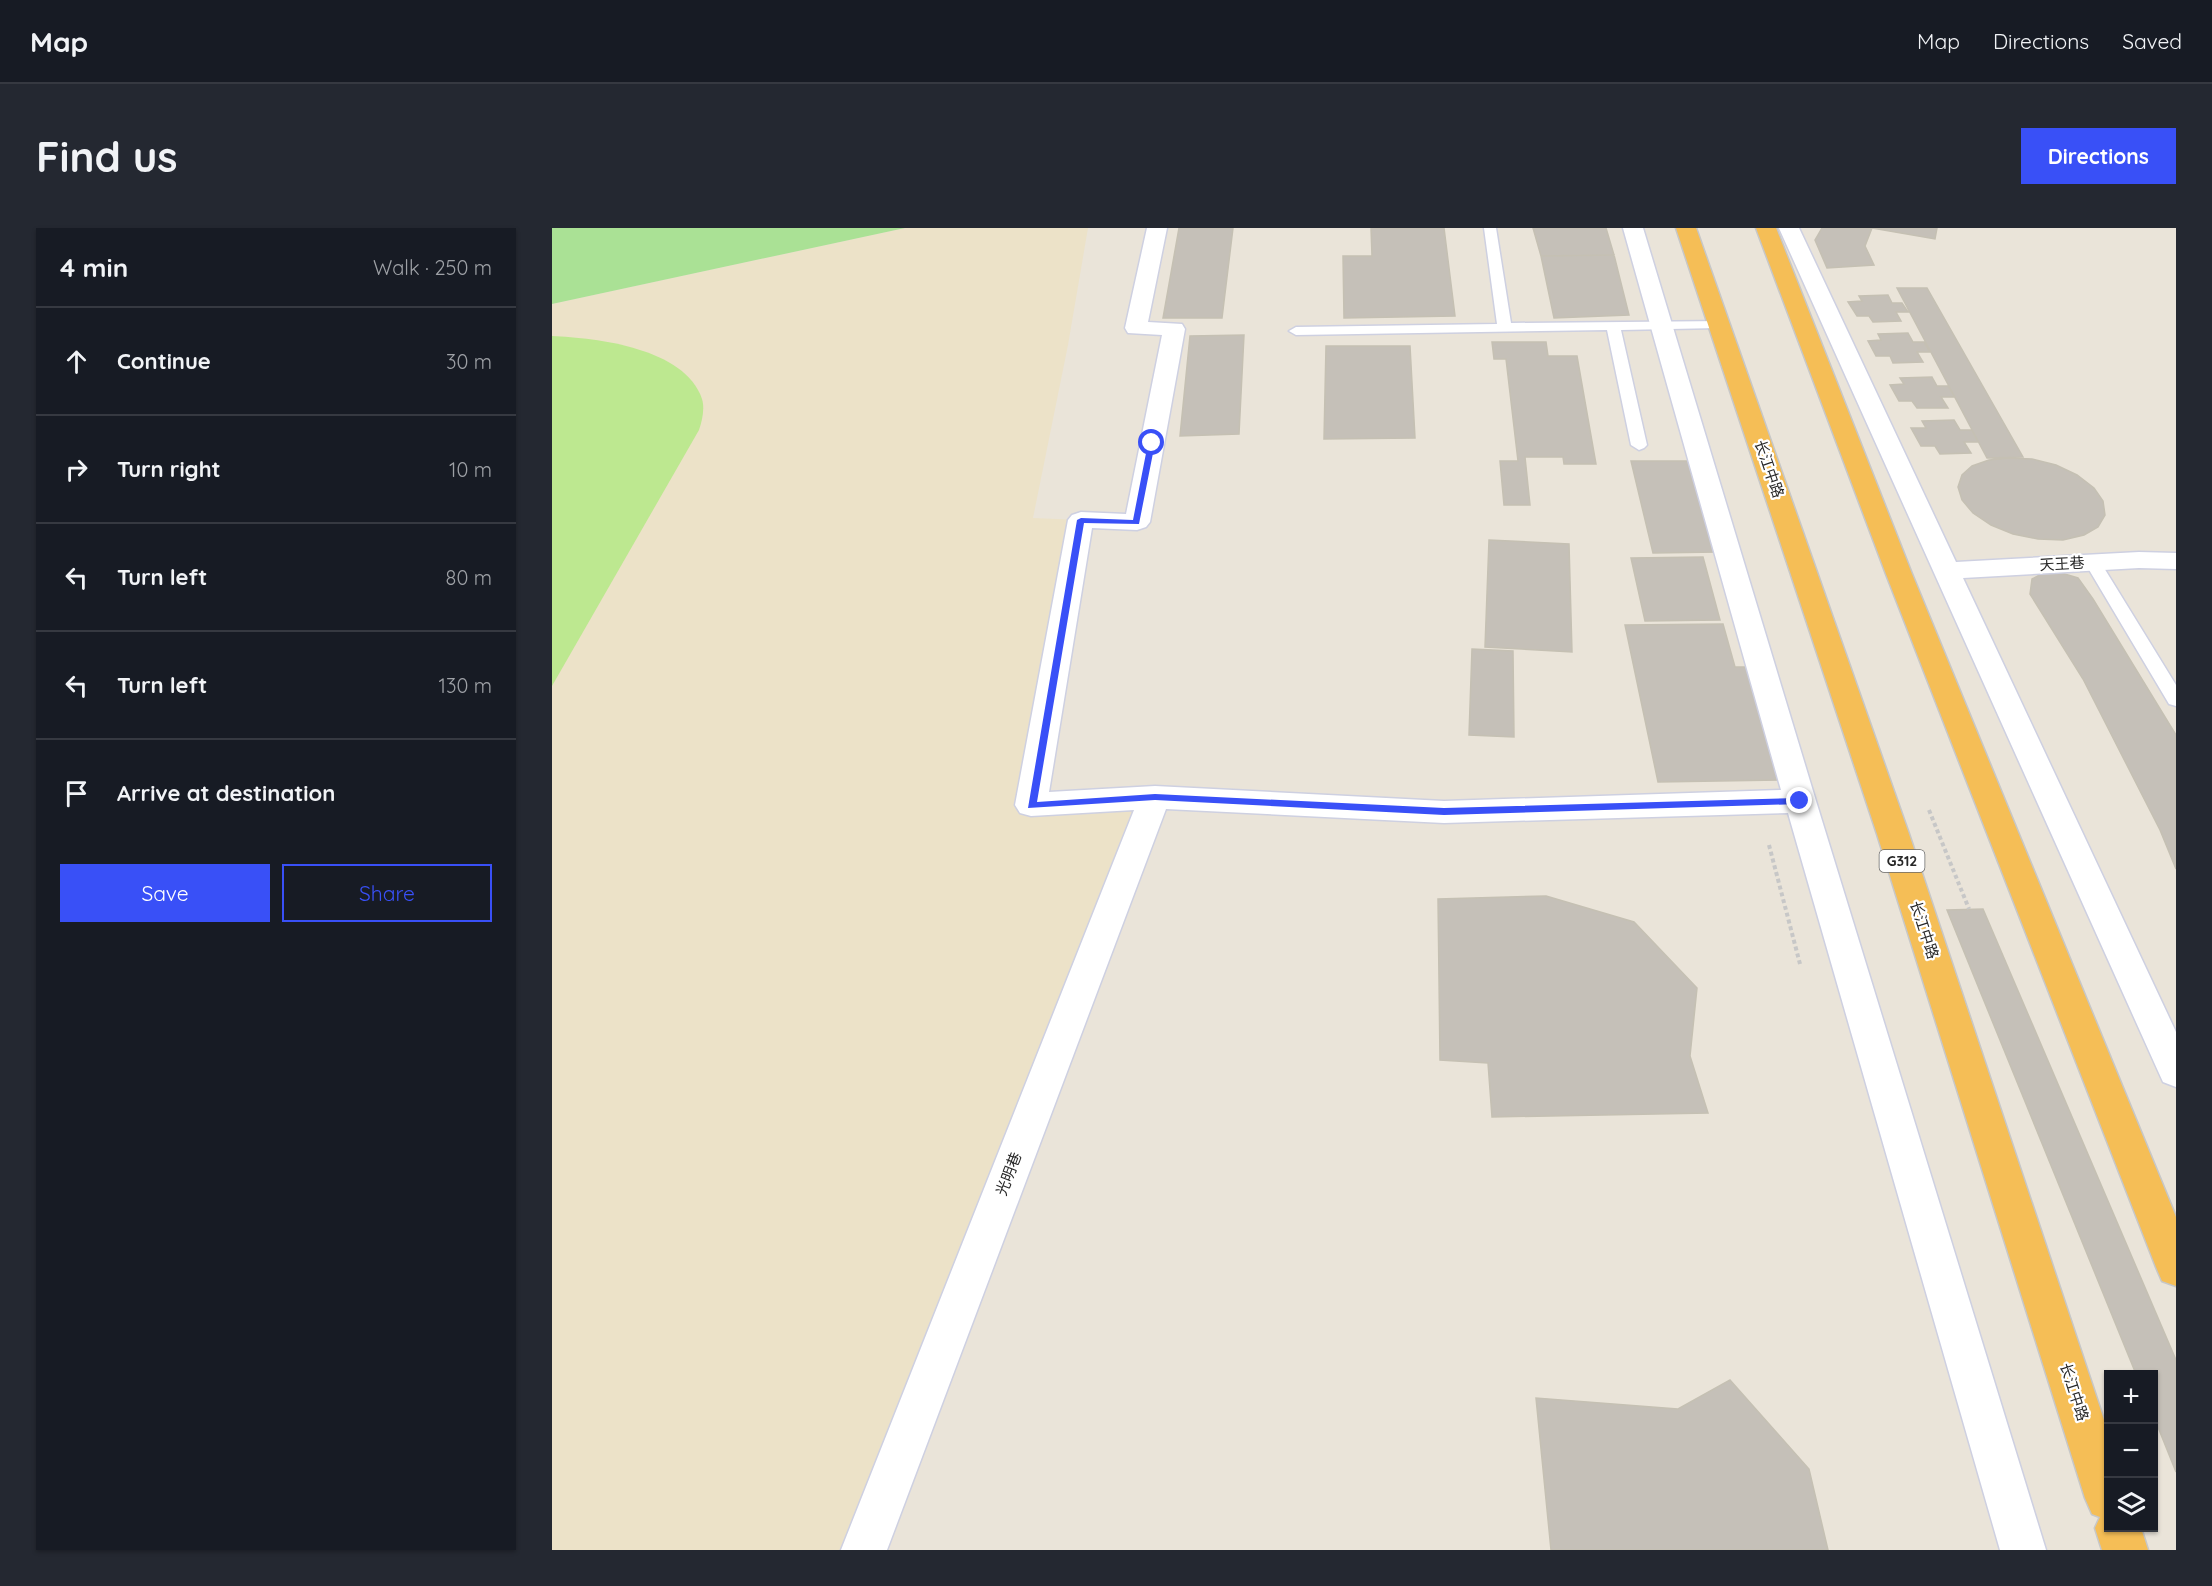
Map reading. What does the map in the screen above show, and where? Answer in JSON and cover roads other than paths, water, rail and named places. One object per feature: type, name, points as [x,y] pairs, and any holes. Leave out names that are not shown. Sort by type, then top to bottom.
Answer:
[{"type":"highway","name":"长江中路","points":[[1686,228],[1893,834],[2104,1483]]},
{"type":"highway","points":[[1766,228],[1899,574],[2176,1267]]},
{"type":"highway","points":[[2120,1532],[2126,1550]]},
{"type":"street","points":[[1157,228],[1136,328],[1174,329],[1137,522],[1081,520],[1031,806],[1155,797],[1444,812],[1800,801]]},
{"type":"street","points":[[1633,228],[1800,801],[2023,1550]]},
{"type":"street","points":[[1788,228],[1948,571],[2176,1071]]},
{"type":"street","name":"天王巷","points":[[1948,571],[2176,561]]},
{"type":"street","name":"光明巷","points":[[864,1550],[1155,797]]},
{"type":"lane","points":[[1490,228],[1505,328]]},
{"type":"lane","points":[[1296,331],[1719,324]]},
{"type":"lane","points":[[1613,326],[1639,445]]},
{"type":"lane","points":[[2093,563],[2176,700]]}]
